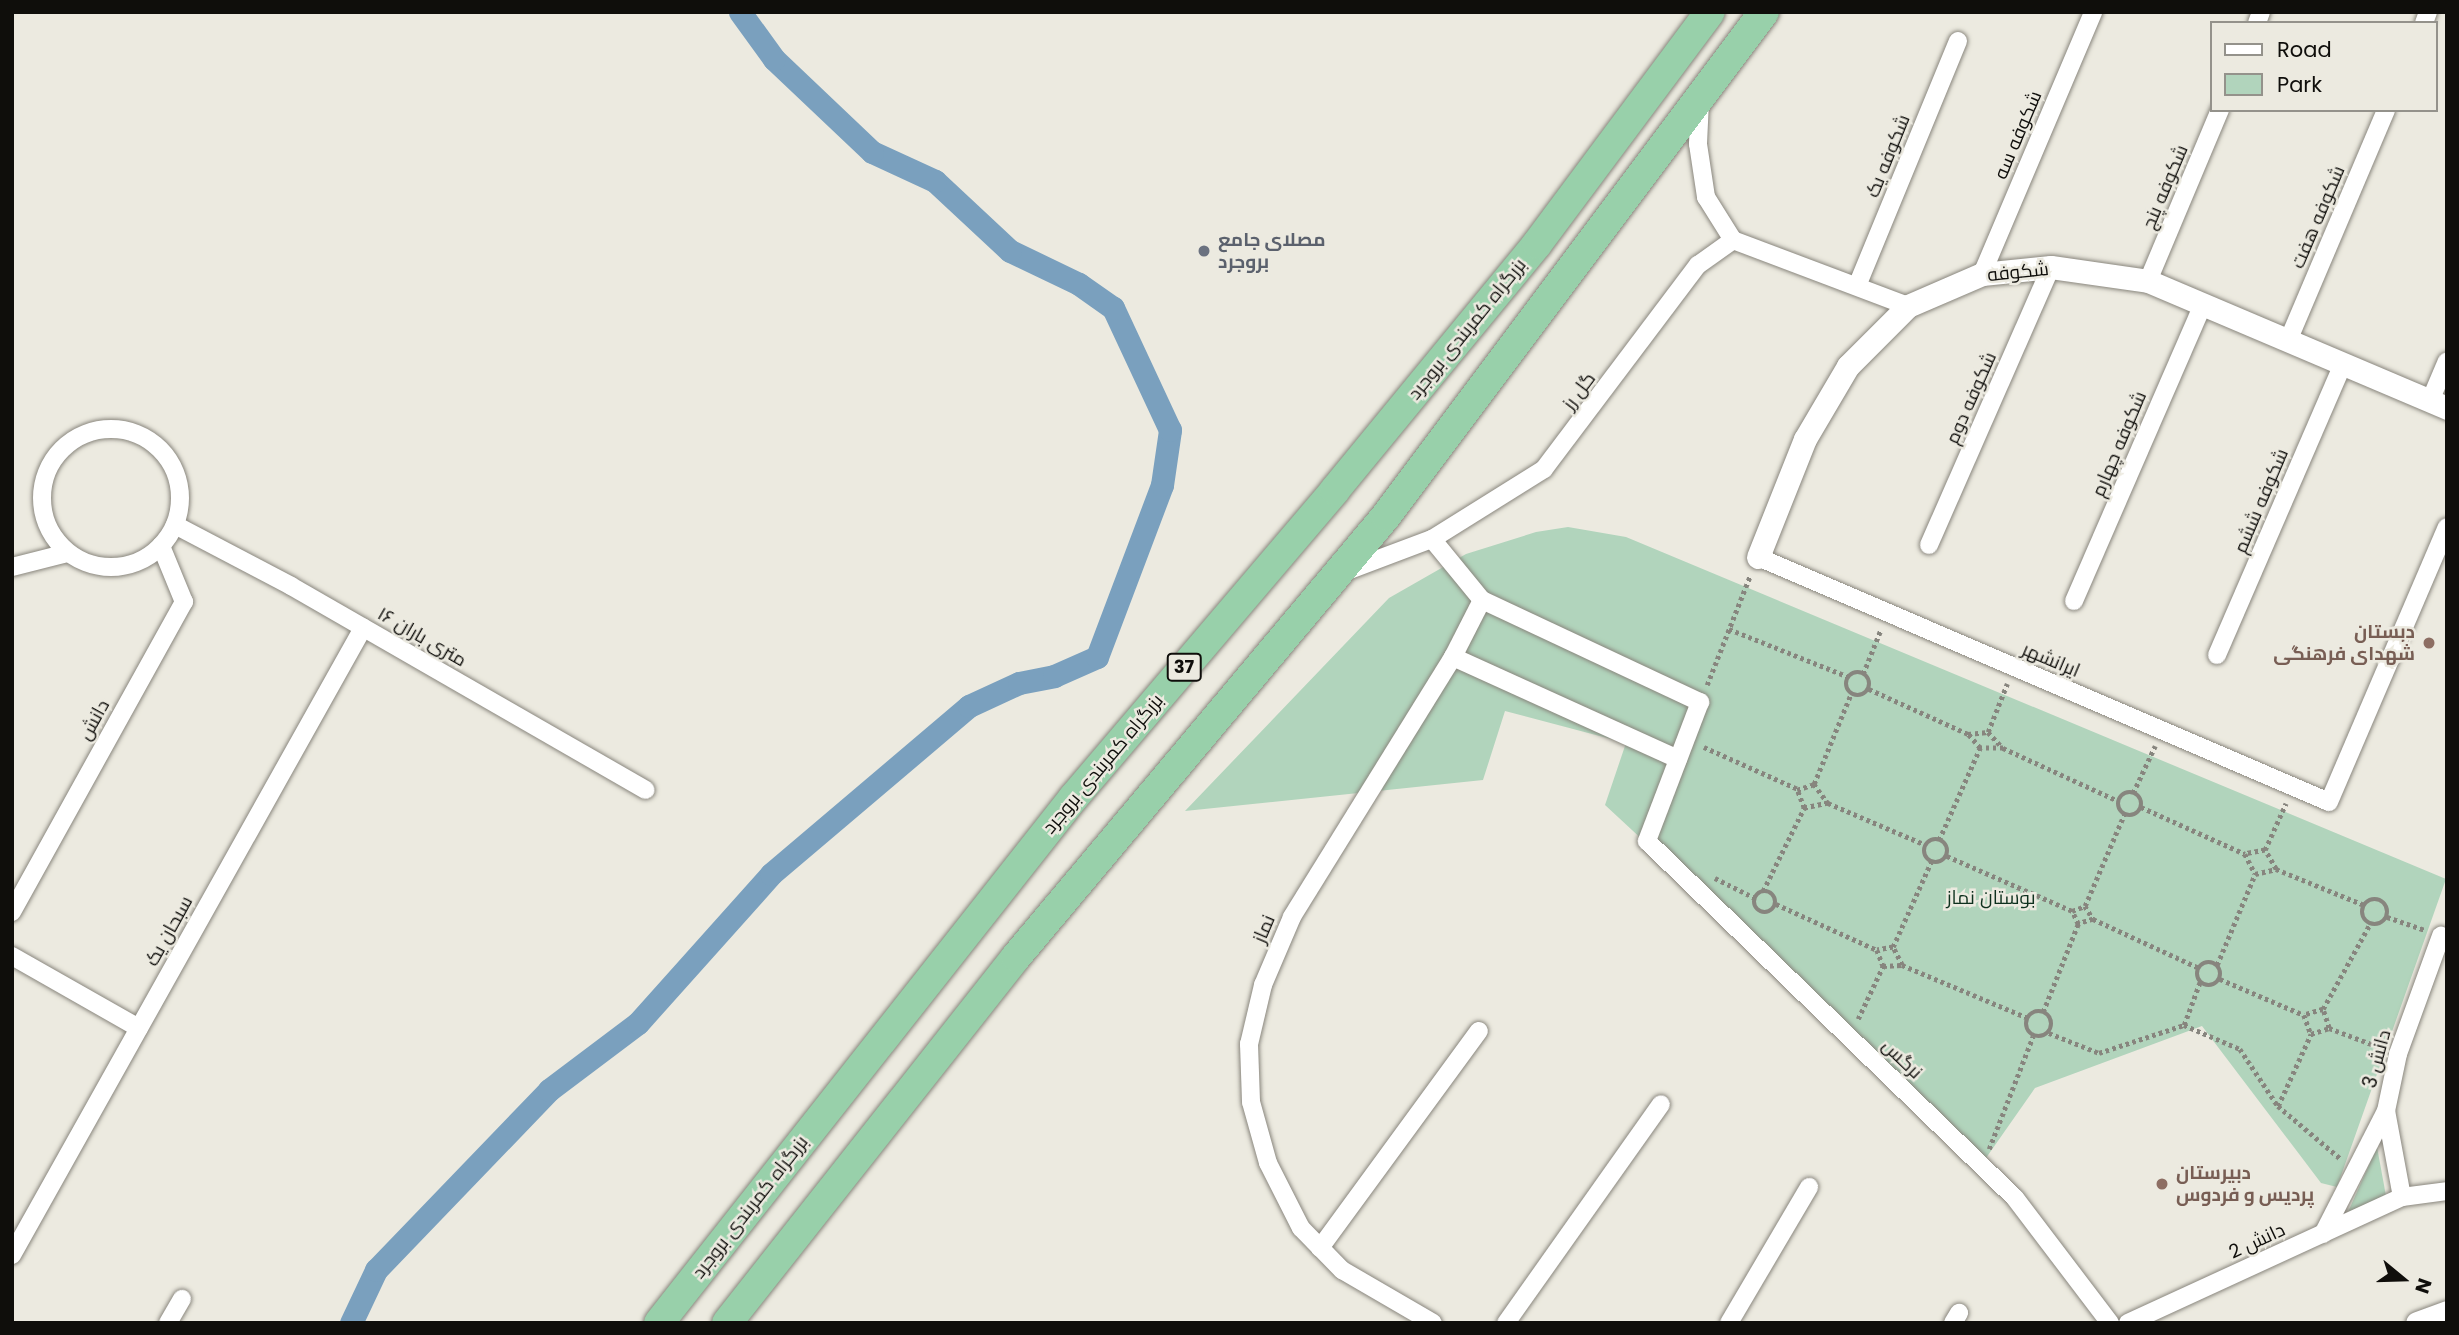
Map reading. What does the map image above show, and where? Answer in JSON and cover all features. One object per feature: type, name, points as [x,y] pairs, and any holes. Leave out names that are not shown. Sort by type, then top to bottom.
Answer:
[{"type":"highway","name":"بزرگراه کمربندی بروجرد","points":[[659,1323],[1073,797],[1335,490],[1537,244],[1710,12]]},
{"type":"highway","points":[[727,1323],[1007,968],[1337,574],[1563,286],[1764,12]]},
{"type":"street","name":"شکوفه سه","points":[[1982,274],[2093,12]]},
{"type":"street","name":"شکوفه یک","points":[[1857,286],[1958,41]]},
{"type":"street","points":[[1700,101],[1698,144],[1706,197],[1733,240],[1908,306]]},
{"type":"street","name":"شکوفه پنج","points":[[2148,281],[2219,112]]},
{"type":"street","name":"شکوفه هفت","points":[[2288,341],[2385,112]]},
{"type":"street","name":"گل رز","points":[[1337,574],[1432,539],[1544,469],[1698,265],[1733,240]]},
{"type":"street","name":"شکوفه","points":[[1758,557],[1805,439],[1848,366],[1908,306],[1982,274],[2050,267],[2148,281],[2438,405]]},
{"type":"street","name":"شکوفه دوم","points":[[1929,545],[2050,267]]},
{"type":"street","name":"شکوفه چهارم","points":[[2074,601],[2203,304]]},
{"type":"street","points":[[2438,405],[2447,361]]},
{"type":"street","name":"شکوفه ششم","points":[[2217,655],[2343,364]]},
{"type":"street","points":[[105,428],[129,431],[150,440],[167,457],[178,478],[180,502],[175,525],[161,546],[126,567],[95,566],[67,553],[51,536],[42,513],[41,490],[48,467],[62,448],[82,435],[105,428]]},
{"type":"street","name":"۱۶ متری باران","points":[[175,525],[363,628],[646,790]]},
{"type":"street","name":"ایرانشهر","points":[[1758,557],[2329,802],[2447,527]]},
{"type":"street","points":[[1432,539],[1482,600],[1700,702],[1678,759],[1452,657]]},
{"type":"street","name":"دانش","points":[[12,912],[184,602],[161,546]]},
{"type":"street","points":[[12,567],[67,553]]},
{"type":"street","name":"نماز","points":[[1433,1323],[1342,1270],[1301,1228],[1269,1163],[1251,1102],[1249,1044],[1263,985],[1292,917],[1452,657],[1482,600]]},
{"type":"street","name":"سبحان یک","points":[[12,1255],[363,628]]},
{"type":"street","name":"نرگس","points":[[1678,759],[1647,841],[2015,1198],[2110,1323]]},
{"type":"street","name":"دانش 3","points":[[2402,1197],[2386,1111],[2398,1054],[2441,936]]},
{"type":"street","points":[[12,956],[139,1028]]},
{"type":"street","points":[[1320,1248],[1479,1031]]},
{"type":"street","points":[[1506,1323],[1661,1104]]},
{"type":"street","points":[[2323,1234],[2386,1111]]},
{"type":"street","points":[[1729,1323],[1809,1187]]},
{"type":"street","name":"دانش 2","points":[[2128,1323],[2402,1197],[2447,1191]]},
{"type":"street","points":[[168,1323],[182,1299]]},
{"type":"street","points":[[2417,1323],[2447,1312]]},
{"type":"path","points":[[1700,702],[1758,557]]},
{"type":"path","points":[[1888,613],[1863,674],[1869,689],[1968,734],[1980,748],[2003,748]]},
{"type":"path","points":[[1730,629],[1849,677],[1863,674]]},
{"type":"path","points":[[1988,732],[2013,667]]},
{"type":"path","points":[[1849,677],[1846,684],[1852,694],[1859,696],[1869,689]]},
{"type":"path","points":[[1686,739],[1799,789],[1814,783],[1852,694]]},
{"type":"path","points":[[2133,793],[2162,730]]},
{"type":"path","points":[[1968,734],[1988,732]]},
{"type":"path","points":[[1988,732],[2003,748],[2118,800],[2124,814],[2085,906],[2072,911]]},
{"type":"path","points":[[1814,783],[1828,803],[1926,845],[1939,840],[1980,748]]},
{"type":"path","points":[[2265,850],[2293,787]]},
{"type":"path","points":[[1776,904],[1770,913],[1759,912],[1754,901],[1763,891],[1804,807],[1799,789]]},
{"type":"path","points":[[2118,800],[2126,792],[2141,799],[2141,807],[2133,816],[2124,814]]},
{"type":"path","points":[[1804,807],[1828,803]]},
{"type":"path","points":[[2141,807],[2245,854],[2265,850]]},
{"type":"path","points":[[1939,840],[1945,844],[1947,856]]},
{"type":"path","points":[[1926,845],[1924,853],[1931,862]]},
{"type":"path","points":[[2265,850],[2276,869]]},
{"type":"path","points":[[2220,979],[2217,965],[2255,874],[2245,854]]},
{"type":"path","points":[[1883,966],[1902,965],[2028,1018],[2043,1012],[2078,924],[2072,911],[1947,856],[1931,862],[1893,947]]},
{"type":"path","points":[[2255,874],[2276,869],[2364,905]]},
{"type":"path","points":[[1763,891],[1773,894],[1776,904],[1877,950],[1893,947]]},
{"type":"path","points":[[2364,905],[2375,899],[2383,902],[2387,917]]},
{"type":"path","points":[[2364,905],[2364,918],[2370,923],[2382,923],[2387,917]]},
{"type":"path","points":[[2085,906],[2093,919],[2199,968]]},
{"type":"path","points":[[2387,917],[2441,936]]},
{"type":"path","points":[[2078,924],[2093,919]]},
{"type":"path","points":[[2220,979],[2304,1015],[2323,1009],[2370,923]]},
{"type":"path","points":[[1893,947],[1902,965]]},
{"type":"path","points":[[1849,1038],[1883,966],[1877,950]]},
{"type":"path","points":[[2184,1025],[2200,982],[2199,968],[2205,962],[2217,965]]},
{"type":"path","points":[[2200,982],[2210,986],[2220,979]]},
{"type":"path","points":[[2323,1009],[2329,1028]]},
{"type":"path","points":[[2043,1012],[2052,1021],[2049,1033]]},
{"type":"path","points":[[2278,1105],[2311,1034],[2304,1015]]},
{"type":"path","points":[[2028,1018],[2027,1030],[2033,1036]]},
{"type":"path","points":[[2033,1036],[2049,1033],[2099,1053],[2184,1025],[2240,1049],[2278,1105],[2355,1171]]},
{"type":"path","points":[[2311,1034],[2329,1028],[2398,1054]]},
{"type":"path","points":[[1983,1167],[2033,1036]]},
{"type":"green space","name":"بوستان نماز","points":[[1568,527],[1626,537],[2446,879],[2337,1187],[2321,1183],[2202,1026],[2035,1088],[1986,1158],[1605,805],[1626,743],[1505,711],[1483,780],[1185,811],[1389,598],[1466,554],[1536,532]]},
{"type":"green space","points":[[2377,1147],[2386,1196],[2348,1212]]},
{"type":"waterway","points":[[351,1323],[376,1270],[549,1090],[638,1023],[771,874],[969,706],[1019,683],[1054,676],[1097,657],[1162,485],[1170,430],[1113,308],[1079,284],[1010,251],[935,181],[872,152],[774,59],[740,12]]},
{"type":"place","name":"مصلای جامع بروجرد","points":[[1204,251]]},
{"type":"place","name":"دبستان شهدای فرهنگی","points":[[2429,643]]},
{"type":"place","name":"دبیرستان پردیس و فردوس","points":[[2162,1184]]}]
